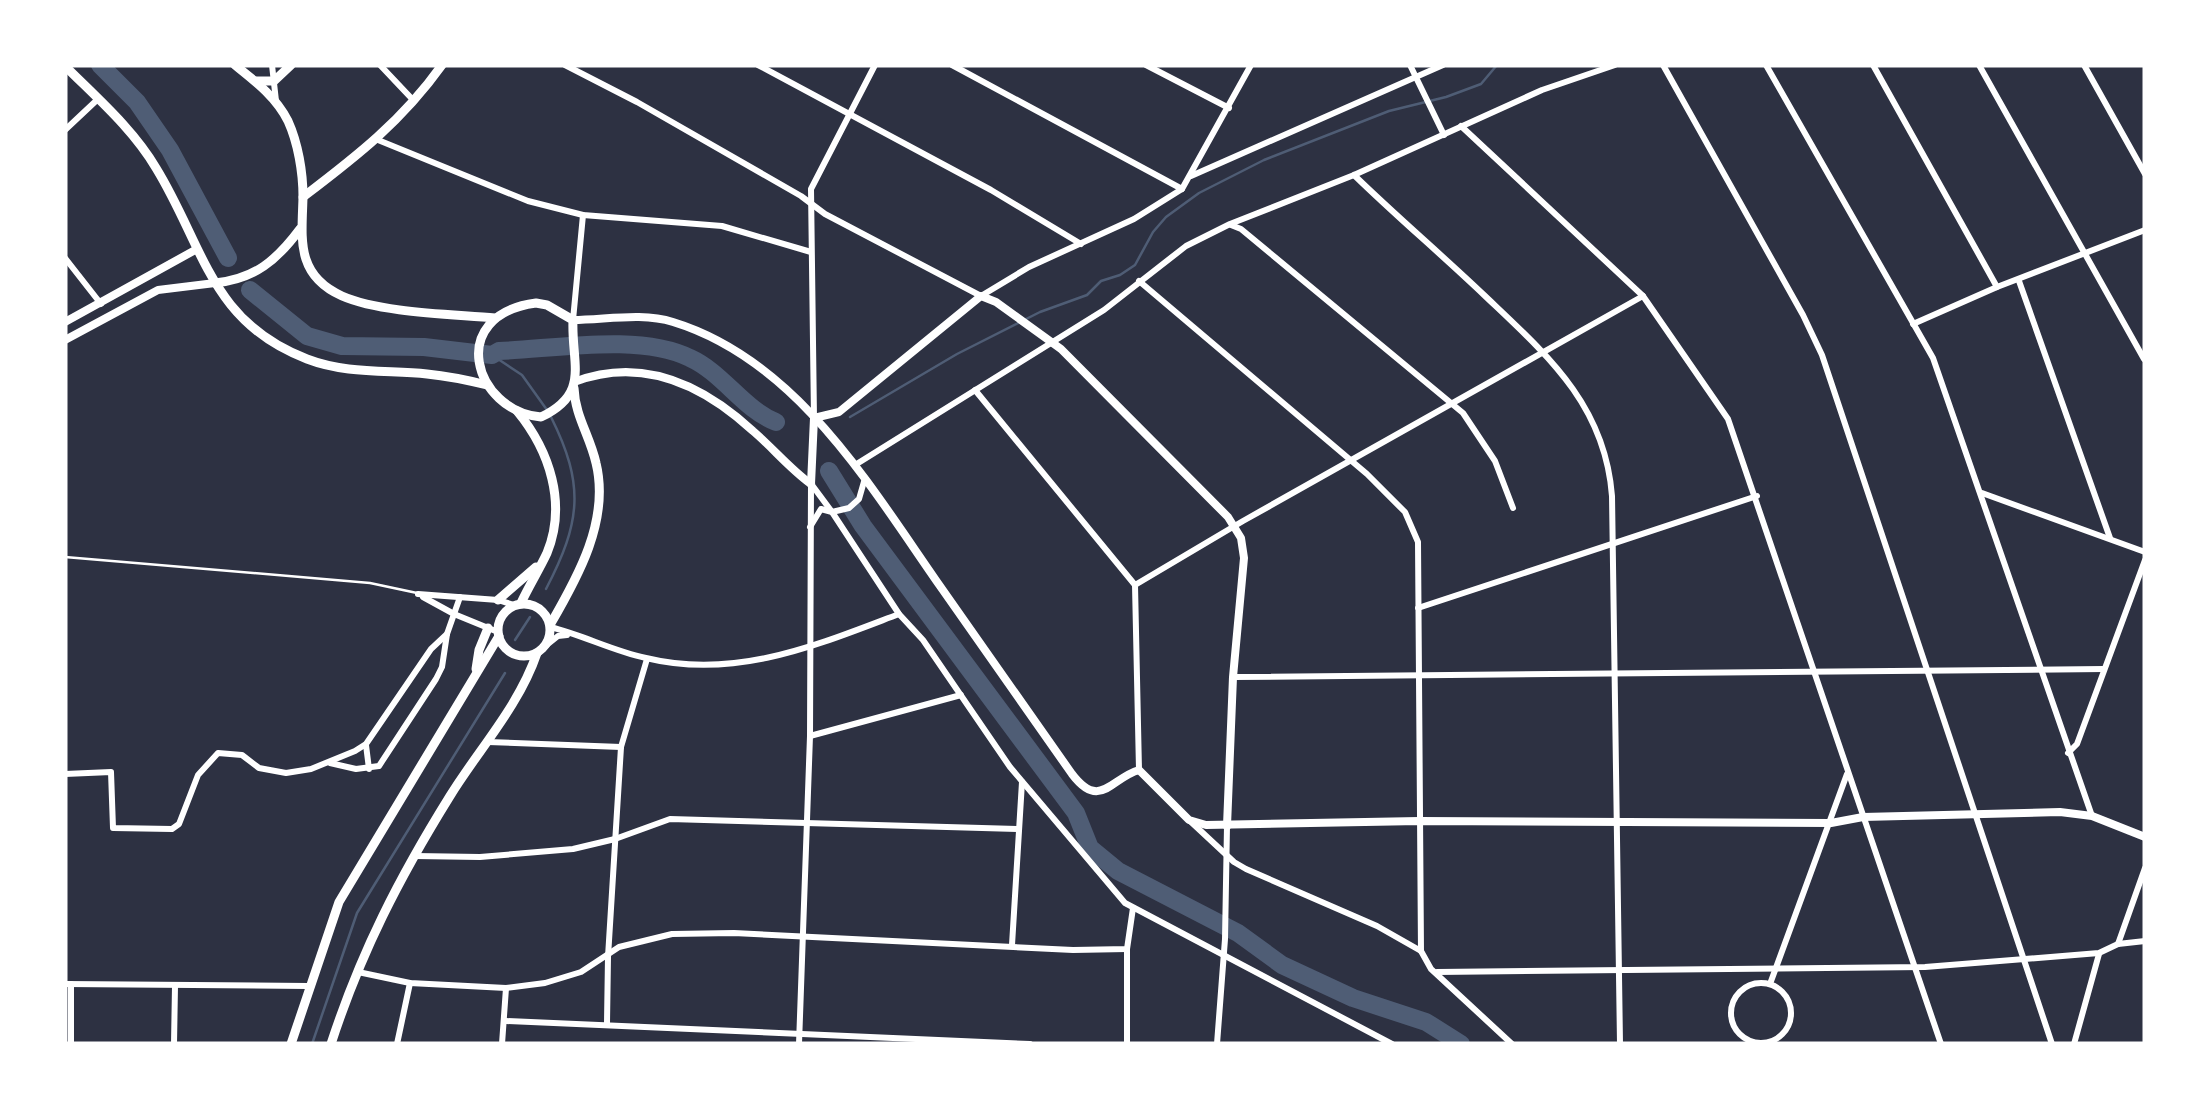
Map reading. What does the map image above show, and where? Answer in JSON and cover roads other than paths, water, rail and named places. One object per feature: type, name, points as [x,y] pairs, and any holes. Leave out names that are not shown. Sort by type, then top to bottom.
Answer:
[{"type":"main road","points":[[76,65],[80,81]]},
{"type":"main road","points":[[235,65],[276,102],[293,136],[302,177],[300,228],[304,259],[326,286],[338,294],[373,304],[495,318]]},
{"type":"main road","points":[[256,81],[274,81],[292,65]]},
{"type":"main road","points":[[303,198],[378,140],[415,102],[442,65]]},
{"type":"main road","points":[[65,66],[132,135],[155,165],[204,269],[236,314],[263,336],[310,360],[367,372],[429,374],[487,385]]},
{"type":"main road","points":[[215,283],[259,272],[284,250],[300,228]]},
{"type":"main road","points":[[291,1044],[339,902],[476,675],[502,614],[517,604],[542,562],[553,528],[553,481],[546,454],[515,409],[487,385],[479,363],[481,338],[495,318],[520,306],[547,305],[574,320],[575,403],[595,456],[599,491],[592,538],[581,570],[550,626],[526,682],[414,856],[376,924],[331,1044]]},
{"type":"main road","points":[[515,409],[540,417],[558,408],[571,394],[574,382]]},
{"type":"main road","points":[[498,600],[542,562]]},
{"type":"main road","points":[[517,604],[543,611],[550,626]]},
{"type":"main road","points":[[495,632],[514,654],[540,650]]},
{"type":"street","points":[[272,65],[276,102]]},
{"type":"street","points":[[380,65],[415,102]]},
{"type":"street","points":[[565,65],[810,205],[1007,309],[1038,330],[1235,526],[1244,558],[1233,677],[1225,939],[1216,1044]]},
{"type":"street","points":[[758,65],[991,190],[1082,244]]},
{"type":"street","points":[[799,1044],[810,736],[814,418],[811,189],[875,65]]},
{"type":"street","points":[[952,65],[1182,189]]},
{"type":"street","points":[[1146,65],[1228,108]]},
{"type":"street","points":[[814,418],[840,412],[981,296],[1029,267],[1134,218],[1182,189],[1252,65]]},
{"type":"street","points":[[1410,65],[1444,135]]},
{"type":"street","points":[[1190,176],[1443,65]]},
{"type":"street","points":[[855,465],[1124,296],[1186,246],[1542,90],[1615,65]]},
{"type":"street","points":[[1663,65],[1822,356],[2052,1044]]},
{"type":"street","points":[[1766,65],[1933,358],[2092,816]]},
{"type":"street","points":[[1873,65],[1997,287]]},
{"type":"street","points":[[1979,65],[2144,359]]},
{"type":"street","points":[[2084,65],[2145,174]]},
{"type":"street","points":[[65,130],[98,100]]},
{"type":"street","points":[[1462,126],[1642,296],[1728,418],[1942,1044]]},
{"type":"street","points":[[378,140],[528,201],[583,214],[722,226],[811,252]]},
{"type":"street","points":[[1354,175],[1544,351],[1582,401],[1605,452],[1611,486],[1613,545],[1620,1044]]},
{"type":"street","points":[[583,214],[574,320],[638,318],[674,322],[721,343],[756,365],[814,418],[855,465],[1079,783],[1098,792],[1139,770]]},
{"type":"street","points":[[1230,224],[1241,229],[1452,404],[1474,426],[1488,448],[1514,508]]},
{"type":"street","points":[[1913,324],[2145,230]]},
{"type":"street","points":[[65,322],[197,249]]},
{"type":"street","points":[[65,258],[101,304]]},
{"type":"street","points":[[1140,281],[1351,460],[1393,498],[1412,523],[1418,542],[1421,951],[1431,969],[1512,1044]]},
{"type":"street","points":[[2019,281],[2110,538]]},
{"type":"street","points":[[65,340],[158,290],[215,283]]},
{"type":"street","points":[[1136,585],[1642,296]]},
{"type":"street","points":[[574,382],[614,370],[644,371],[669,377],[736,416],[811,484],[1022,782],[1116,894],[1134,908],[1392,1044]]},
{"type":"street","points":[[976,390],[1136,585],[1139,770],[1246,869],[1378,926],[1421,951]]},
{"type":"street","points":[[810,527],[821,509],[832,512],[849,508],[860,499],[865,483]]},
{"type":"street","points":[[1980,492],[2110,538],[2145,556],[2077,744],[2068,752]]},
{"type":"street","points":[[1418,608],[1756,496]]},
{"type":"street","points":[[418,594],[517,604]]},
{"type":"street","points":[[418,594],[495,632]]},
{"type":"street","points":[[329,762],[344,768],[369,769],[379,766],[388,756],[436,679],[460,597]]},
{"type":"street","points":[[550,626],[647,659],[738,664],[810,649],[900,614]]},
{"type":"street","points":[[65,774],[111,772],[113,828],[172,830],[179,824],[204,766],[218,754],[242,756],[269,772],[286,773],[329,762],[366,744],[431,648],[447,634]]},
{"type":"street","points":[[540,650],[558,636],[573,634]]},
{"type":"street","points":[[608,1024],[608,957],[622,747],[647,659]]},
{"type":"street","points":[[1233,677],[2104,669]]},
{"type":"street","points":[[810,736],[961,695]]},
{"type":"street","points":[[487,742],[622,747]]},
{"type":"street","points":[[366,744],[369,769]]},
{"type":"street","points":[[1770,984],[1847,772]]},
{"type":"street","points":[[1012,945],[1022,782]]},
{"type":"street","points":[[1189,820],[1226,826],[1419,822],[1831,823],[1863,817],[2060,812],[2092,816],[2145,837]]},
{"type":"street","points":[[414,856],[574,849],[670,819],[1017,830]]},
{"type":"street","points":[[2118,944],[2145,868]]},
{"type":"street","points":[[1127,1044],[1128,948],[1134,908]]},
{"type":"street","points":[[357,971],[410,983],[506,988],[545,983],[581,972],[619,947],[672,934],[804,936],[1073,950],[1128,948]]},
{"type":"street","points":[[1437,972],[1915,967],[2098,954],[2118,944],[2145,941]]},
{"type":"street","points":[[2074,1044],[2098,954]]},
{"type":"street","points":[[397,1044],[410,983]]},
{"type":"street","points":[[70,1044],[68,984],[308,986]]},
{"type":"street","points":[[1770,984],[1788,999],[1792,1010],[1790,1022],[1775,1040],[1751,1043],[1734,1027],[1730,1016],[1732,1004],[1747,986],[1770,984]]},
{"type":"street","points":[[174,1044],[175,986]]},
{"type":"street","points":[[502,1044],[506,988]]},
{"type":"street","points":[[506,1021],[1030,1044]]},
{"type":"lane","points":[[65,557],[356,582],[418,594]]},
{"type":"waterway","points":[[100,65],[137,102],[170,150],[228,258]]},
{"type":"waterway","points":[[850,417],[957,354],[1040,312],[1087,295],[1101,281],[1120,275],[1135,265],[1166,217],[1199,193],[1264,160],[1389,111],[1481,84],[1497,65]]},
{"type":"waterway","points":[[250,290],[307,336],[342,346],[424,347],[492,355],[499,351],[596,344],[670,350],[713,372],[753,409],[776,422]]},
{"type":"waterway","points":[[492,355],[522,375],[547,410]]},
{"type":"waterway","points":[[546,589],[566,543],[574,503],[569,463],[551,417]]},
{"type":"waterway","points":[[829,471],[863,526],[1076,813],[1090,848],[1118,871],[1238,933],[1282,965],[1353,998],[1426,1022],[1461,1044]]},
{"type":"waterway","points":[[515,640],[530,617]]},
{"type":"waterway","points":[[312,1044],[357,913],[505,673]]}]
